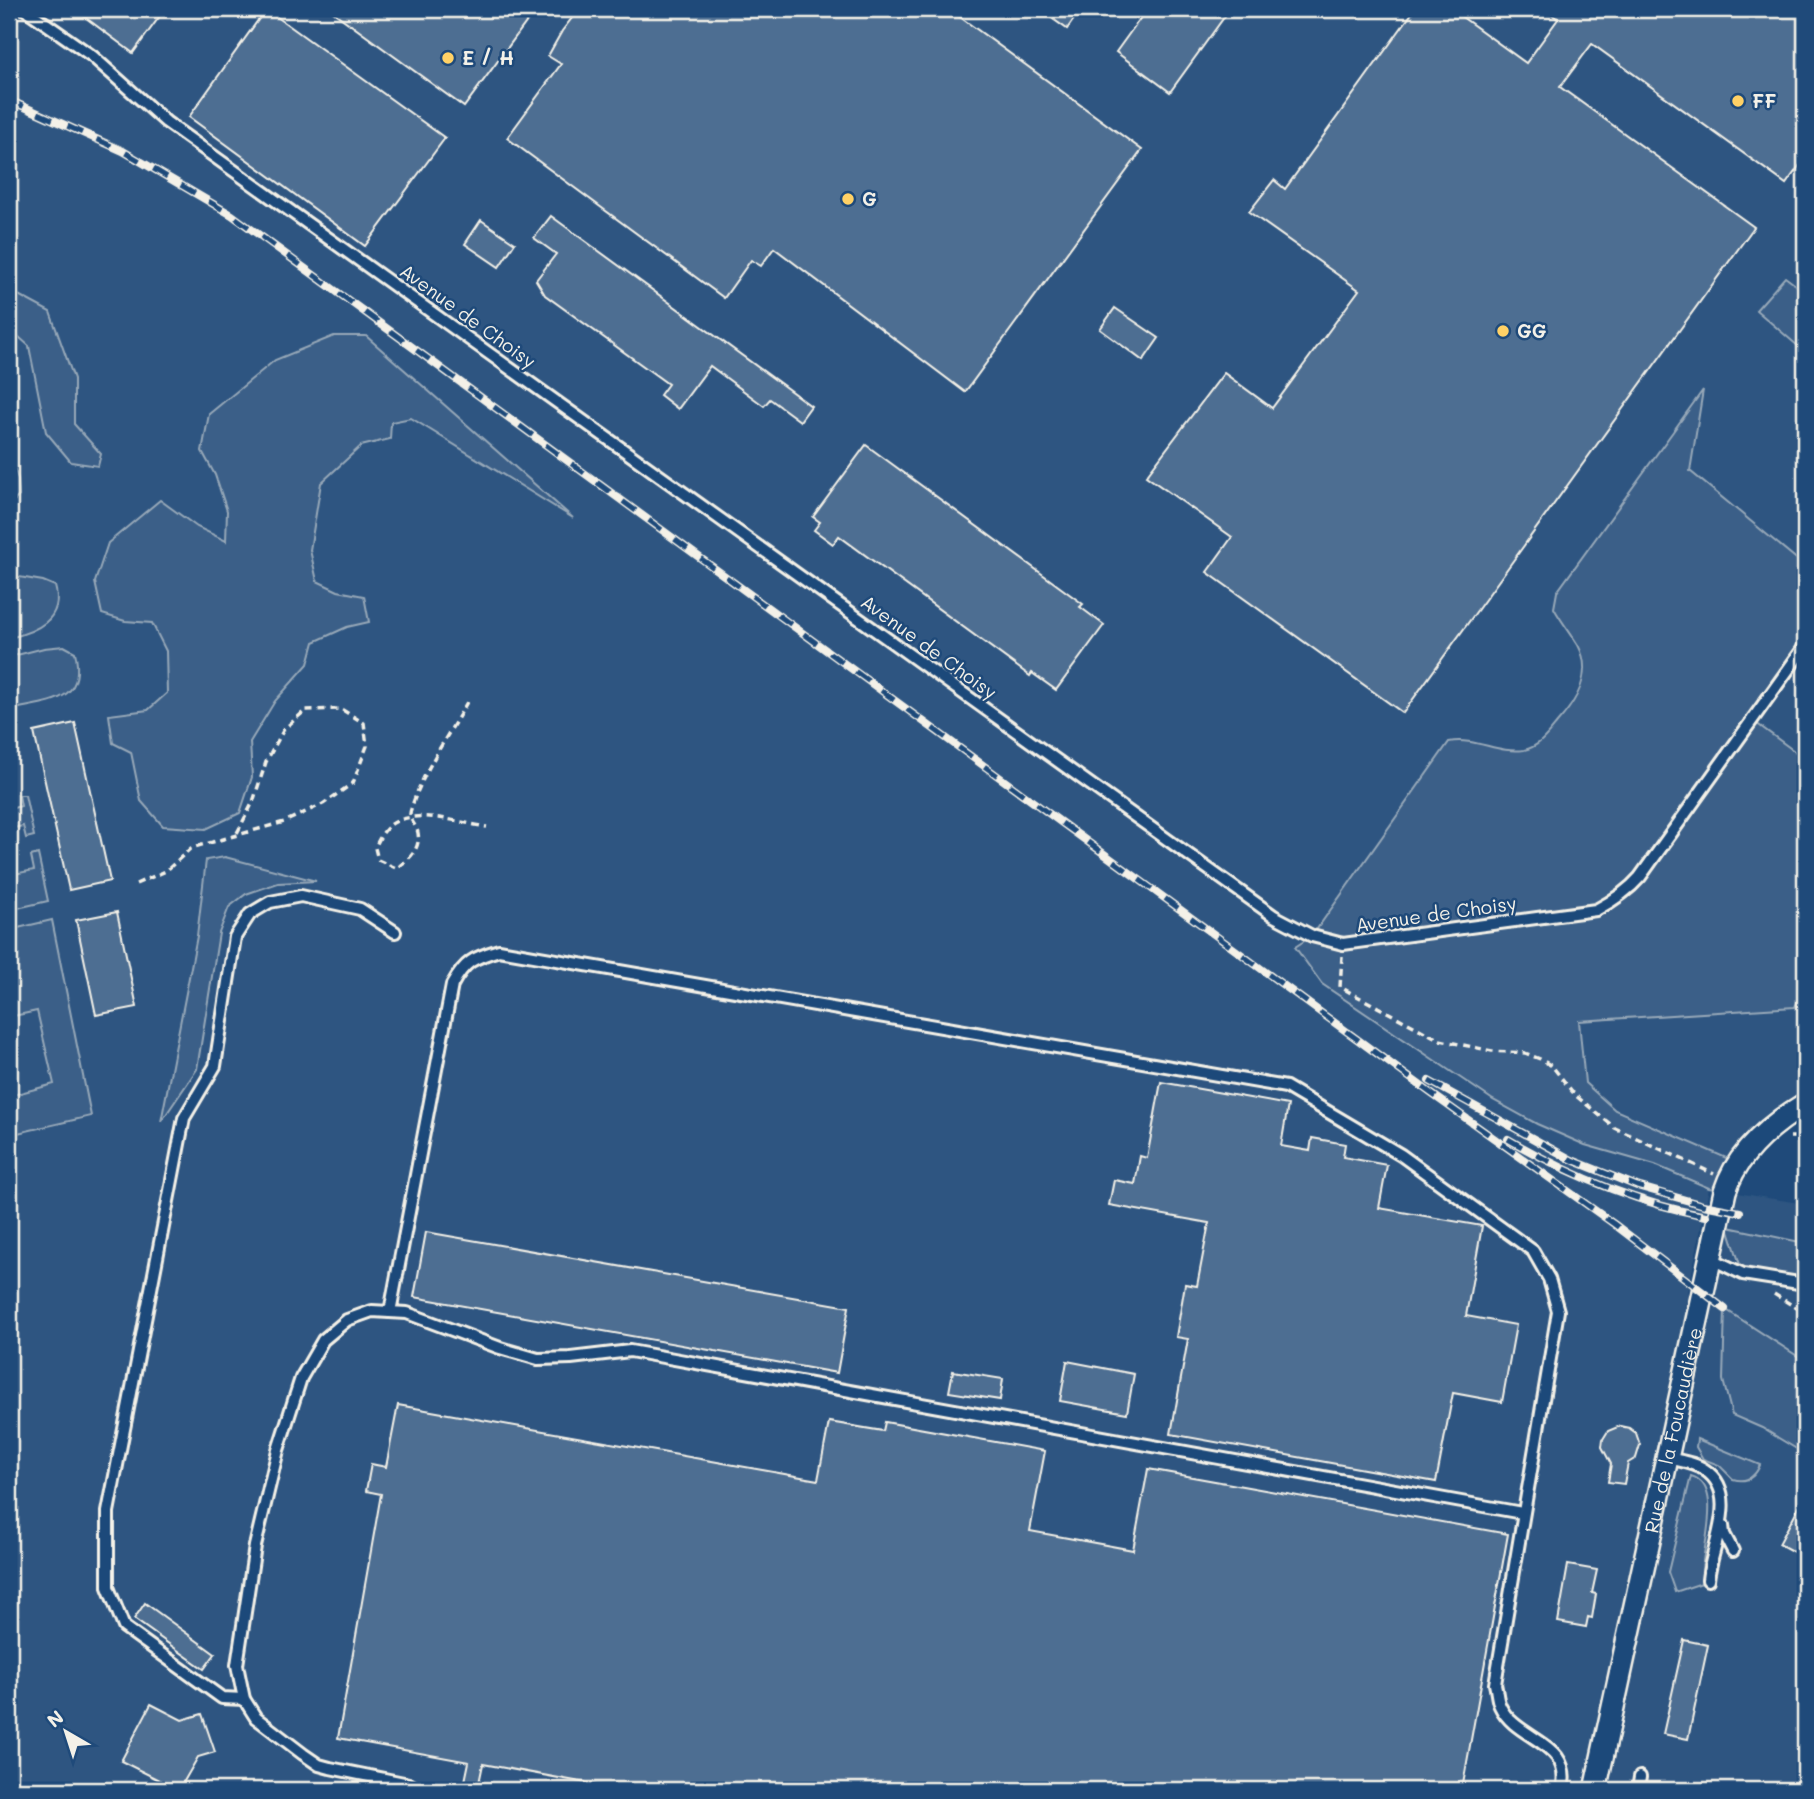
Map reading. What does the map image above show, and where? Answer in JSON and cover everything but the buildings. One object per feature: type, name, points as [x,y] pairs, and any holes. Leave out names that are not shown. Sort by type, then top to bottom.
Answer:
[{"type":"street","name":"Rue de la Foucaudière","points":[[1595,1790],[1730,1174],[1751,1147],[1805,1104]]},
{"type":"lane","name":"Avenue de Choisy","points":[[25,9],[92,56],[166,121],[1274,916],[1312,936],[1343,944],[1596,910],[1615,900],[1640,877],[1805,646]]},
{"type":"lane","points":[[244,1699],[222,1698],[124,1627],[108,1587],[108,1512],[184,1118],[215,1066],[235,937],[250,914],[270,902],[301,896],[360,909],[395,932]]},
{"type":"lane","points":[[390,1312],[452,985],[462,968],[474,957],[499,950],[1286,1087],[1401,1155],[1533,1251],[1549,1279],[1558,1311],[1495,1684],[1500,1707],[1513,1722],[1553,1752],[1563,1765],[1565,1779],[1562,1790]]},
{"type":"lane","points":[[1712,1259],[1743,1274],[1805,1284]]},
{"type":"lane","points":[[419,1790],[409,1784],[319,1765],[256,1718],[244,1699],[236,1665],[255,1546],[278,1450],[301,1378],[323,1340],[348,1320],[372,1311],[407,1313],[500,1348],[538,1359],[570,1359],[629,1351],[1522,1513]]},
{"type":"lane","points":[[1668,1458],[1703,1468],[1713,1477],[1721,1490],[1724,1503],[1724,1534],[1733,1551]]},
{"type":"lane","points":[[1708,1580],[1724,1503]]},
{"type":"lane","points":[[1638,1790],[1640,1777]]},
{"type":"path","points":[[467,702],[418,789],[409,812],[410,819],[418,832],[416,847],[408,861],[396,868],[378,860],[375,848],[382,834],[395,822],[410,819],[422,817],[487,827]]},
{"type":"path","points":[[136,884],[166,871],[191,848],[284,822],[323,804],[354,783],[367,746],[365,723],[341,709],[306,710],[284,729],[236,835]]},
{"type":"path","points":[[1343,944],[1340,987],[1440,1040],[1492,1051],[1525,1053],[1540,1059],[1552,1066],[1575,1095],[1615,1128],[1728,1181]]},
{"type":"shaded area","points":[[9,9],[1805,9],[1805,1104],[1738,1163],[1615,1110],[1584,1083],[1579,1021],[1493,1100],[1537,1124],[1585,1145],[1655,1165],[1709,1188],[1688,1293],[1704,1294],[1725,1191],[1805,1204],[1805,1790],[9,1790]]},
{"type":"shaded area","points":[[1785,277],[1805,292],[1805,352],[1756,310]]},
{"type":"shaded area","points":[[9,290],[50,312],[74,379],[74,424],[101,454],[98,466],[71,462],[46,432],[29,346],[9,328]]},
{"type":"shaded area","points":[[334,336],[366,336],[573,518],[411,418],[391,422],[390,439],[361,446],[321,483],[310,550],[317,581],[338,591],[364,596],[369,622],[347,627],[314,642],[308,664],[275,701],[250,742],[252,777],[240,813],[206,829],[163,826],[141,801],[131,752],[113,743],[109,715],[148,710],[167,693],[166,651],[152,623],[125,621],[102,614],[95,582],[108,543],[160,500],[197,527],[226,541],[227,511],[215,475],[202,451],[209,414],[275,360]]},
{"type":"shaded area","points":[[1703,390],[1690,471],[1805,566],[1805,647],[1752,720],[1805,759],[1805,985],[1795,1007],[1579,1021],[1585,1083],[1615,1110],[1738,1163],[1725,1191],[1709,1188],[1655,1165],[1585,1145],[1537,1124],[1493,1100],[1322,984],[1295,947],[1312,936],[1449,742],[1524,750],[1547,736],[1571,706],[1581,687],[1584,666],[1578,645],[1554,608],[1557,592]]},
{"type":"shaded area","points":[[9,453],[18,479],[19,496],[9,503]]},
{"type":"shaded area","points":[[19,577],[55,586],[56,608],[52,616],[38,628],[9,638],[9,580]]},
{"type":"shaded area","points":[[64,646],[75,652],[77,669],[70,690],[62,697],[10,710],[9,713],[9,657]]},
{"type":"shaded area","points":[[19,795],[25,795],[34,836],[26,838],[23,826],[9,829],[9,809],[21,806]]},
{"type":"shaded area","points":[[38,854],[48,901],[9,910],[9,875],[34,870],[31,856]]},
{"type":"shaded area","points":[[225,857],[316,881],[278,883],[246,894],[229,907],[219,933],[197,1069],[161,1122],[197,936],[206,860]]},
{"type":"shaded area","points":[[52,920],[91,1116],[9,1135],[9,1096],[54,1084],[37,1011],[9,1017],[9,965],[14,964],[9,930]]},
{"type":"shaded area","points":[[1728,1227],[1805,1243],[1805,1284],[1743,1274]]},
{"type":"shaded area","points":[[1725,1309],[1805,1361],[1805,1454],[1762,1428],[1732,1415],[1723,1380]]},
{"type":"shaded area","points":[[1697,1439],[1760,1465],[1750,1478],[1733,1479],[1719,1465],[1703,1459],[1696,1447]]},
{"type":"shaded area","points":[[1691,1476],[1702,1482],[1709,1507],[1702,1583],[1675,1592],[1668,1572]]},
{"type":"railway","points":[[9,100],[123,151],[232,215],[1432,1094],[1614,1224],[1725,1309]]},
{"type":"railway","points":[[1429,1081],[1572,1160],[1637,1186],[1703,1205],[1740,1212]]},
{"type":"railway","points":[[1508,1139],[1604,1186],[1654,1203],[1706,1216]]},
{"type":"place","name":"E / H","points":[[448,58]]},
{"type":"place","name":"FF","points":[[1738,101]]},
{"type":"place","name":"G","points":[[848,199]]},
{"type":"place","name":"GG","points":[[1503,331]]}]
